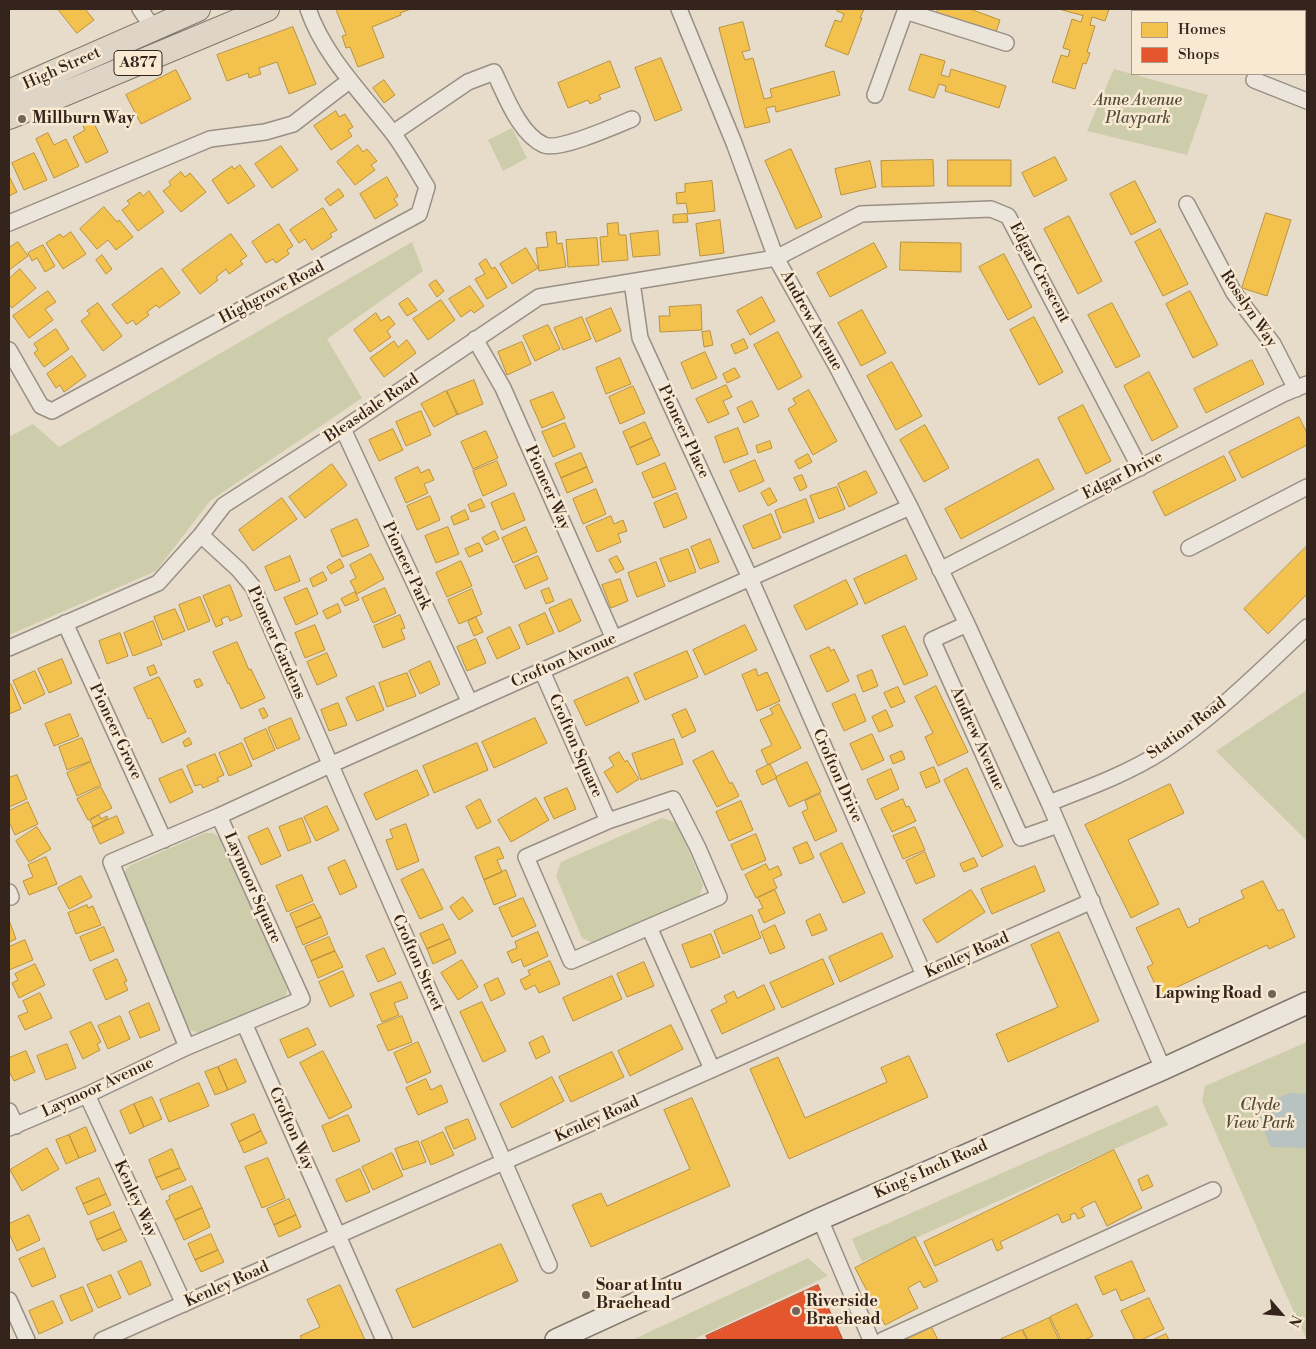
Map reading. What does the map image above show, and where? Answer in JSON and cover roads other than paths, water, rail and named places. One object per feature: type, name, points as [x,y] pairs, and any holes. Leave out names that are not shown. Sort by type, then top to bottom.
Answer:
[{"type":"main road","name":"High Street","points":[[9,92],[147,18],[198,9]]},
{"type":"main road","name":"High Street","points":[[9,116],[267,9]]},
{"type":"street","name":"Highgrove Road","points":[[9,350],[41,406],[52,411],[419,214],[427,187],[393,133],[349,81],[320,35],[308,9]]},
{"type":"street","name":"Andrew Avenue","points":[[679,9],[734,143],[776,258],[836,365],[910,507],[967,624],[1049,803],[1162,1068]]},
{"type":"street","points":[[875,95],[905,10],[1006,43]]},
{"type":"street","points":[[393,133],[468,82],[494,72],[514,114],[530,136],[544,145],[561,146],[632,120]]},
{"type":"street","points":[[1254,80],[1307,101]]},
{"type":"street","points":[[9,223],[210,139],[265,132],[293,124],[349,81]]},
{"type":"street","name":"Rosslyn Way","points":[[1187,204],[1234,293],[1302,386]]},
{"type":"street","name":"Edgar Crescent","points":[[776,258],[861,214],[991,208],[1008,216],[1140,468]]},
{"type":"street","name":"Bleasdale Road","points":[[9,648],[158,583],[201,535],[224,505],[343,429],[539,297],[776,258]]},
{"type":"street","name":"Pioneer Place","points":[[632,282],[640,338],[750,578]]},
{"type":"street","name":"Pioneer Way","points":[[475,339],[503,388],[614,639]]},
{"type":"street","name":"Edgar Drive","points":[[940,570],[1302,386]]},
{"type":"street","name":"Pioneer Park","points":[[343,429],[470,703]]},
{"type":"street","points":[[1189,548],[1307,487]]},
{"type":"street","name":"Crofton Avenue","points":[[219,816],[910,507]]},
{"type":"street","name":"Pioneer Gardens","points":[[201,535],[240,570],[253,587],[330,765]]},
{"type":"street","name":"Crofton Drive","points":[[750,578],[924,975]]},
{"type":"street","name":"Pioneer Grove","points":[[65,624],[164,840]]},
{"type":"street","name":"Andrew Avenue","points":[[967,624],[932,640],[1021,838],[1058,825]]},
{"type":"street","name":"Station Road","points":[[1049,803],[1121,774],[1163,751],[1215,712],[1307,627]]},
{"type":"street","name":"Crofton Square","points":[[542,671],[608,821]]},
{"type":"street","name":"Crofton Street","points":[[330,765],[549,1265]]},
{"type":"street","points":[[673,799],[719,897],[650,927],[572,961],[526,857],[608,821],[673,799]]},
{"type":"street","name":"Laymoor Square","points":[[219,816],[302,999],[187,1047],[110,862],[219,816]]},
{"type":"street","name":"Kenley Road","points":[[102,1340],[1092,901]]},
{"type":"street","points":[[650,927],[712,1069]]},
{"type":"street","name":"King's Inch Road","points":[[556,1340],[820,1219],[1307,1003]]},
{"type":"street","name":"Crofton Way","points":[[244,1023],[384,1340]]},
{"type":"street","name":"Laymoor Avenue","points":[[12,1127],[87,1095],[187,1047]]},
{"type":"street","name":"Kenley Way","points":[[87,1095],[184,1304]]},
{"type":"street","points":[[9,1111],[12,1127]]},
{"type":"street","points":[[883,1340],[1213,1190]]},
{"type":"street","points":[[820,1219],[871,1340]]},
{"type":"street","points":[[9,1300],[27,1340]]},
{"type":"place","name":"Millburn Way","points":[[22,119]]},
{"type":"place","name":"Lapwing Road","points":[[1272,994]]},
{"type":"place","name":"Soar at Intu Braehead","points":[[586,1295]]},
{"type":"place","name":"Riverside Braehead","points":[[796,1311]]},
{"type":"park label","name":"Anne Avenue Playpark","points":[[1138,110]]},
{"type":"park label","name":"Clyde View Park","points":[[1260,1115]]}]
